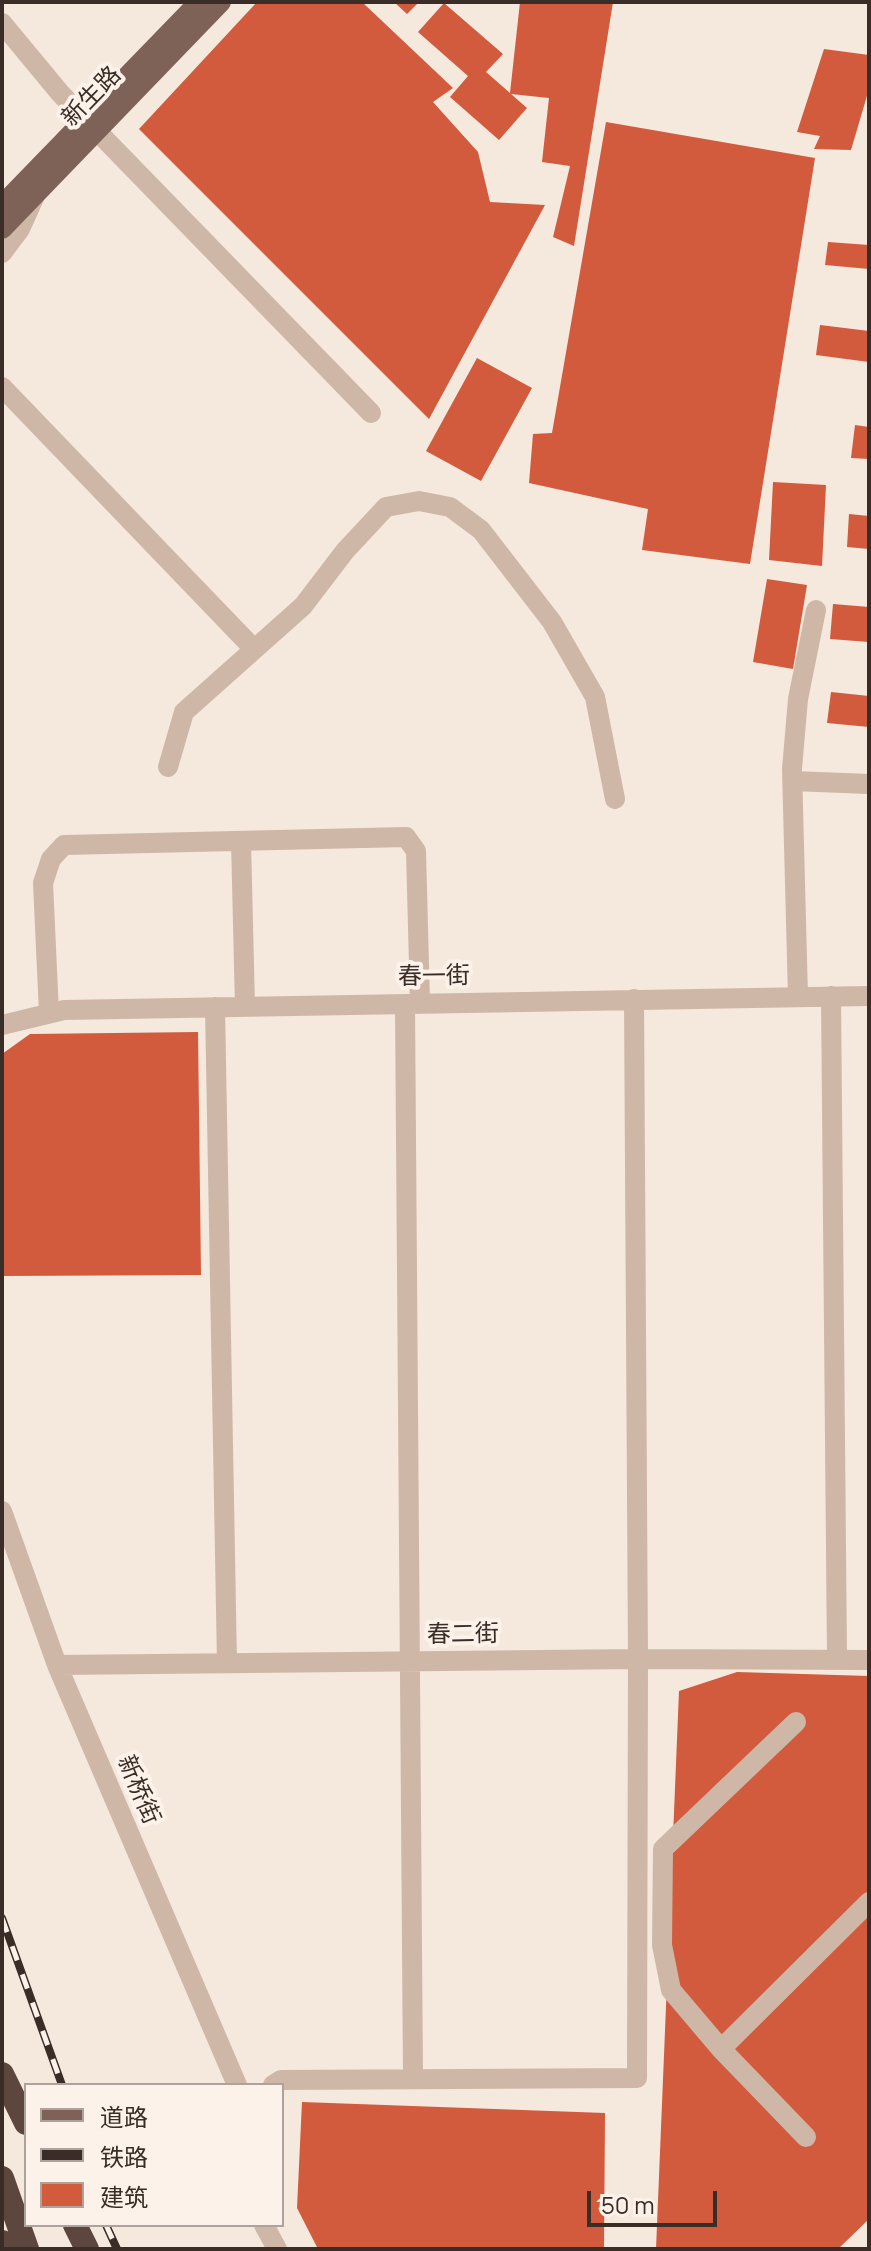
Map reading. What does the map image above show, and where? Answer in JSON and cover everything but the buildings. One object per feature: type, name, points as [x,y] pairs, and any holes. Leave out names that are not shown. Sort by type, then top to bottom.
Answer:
[{"type":"highway","points":[[2,2074],[24,2119]]},
{"type":"highway","points":[[2,2178],[27,2249]]},
{"type":"highway","points":[[76,2227],[87,2249]]},
{"type":"highway","points":[[2,2242],[5,2249]]},
{"type":"main road","name":"新生路","points":[[2,229],[31,187],[199,2]]},
{"type":"main road","name":"新生路","points":[[91,124],[221,2]]},
{"type":"main road","name":"新生路","points":[[2,205],[31,187]]},
{"type":"street","points":[[2,23],[60,93],[371,413]]},
{"type":"street","points":[[2,195],[31,187]]},
{"type":"street","points":[[2,253],[20,229],[31,187]]},
{"type":"street","points":[[2,387],[254,649]]},
{"type":"street","points":[[168,767],[184,712],[303,606],[345,551],[386,507],[419,501],[450,507],[481,530],[552,622],[595,697],[615,799]]},
{"type":"street","points":[[798,997],[793,781],[798,699],[816,610]]},
{"type":"street","points":[[793,781],[869,784]]},
{"type":"street","points":[[49,1013],[43,883],[51,859],[64,845],[406,837],[416,851],[412,1004],[413,2079]]},
{"type":"street","points":[[241,841],[245,1007]]},
{"type":"street","points":[[831,996],[837,1660]]},
{"type":"street","name":"春一街","points":[[2,1025],[64,1010],[869,996]]},
{"type":"street","points":[[276,2083],[281,2080],[637,2078],[634,999]]},
{"type":"street","points":[[215,1007],[227,1663]]},
{"type":"street","name":"新桥街","points":[[2,1511],[57,1665],[236,2083]]},
{"type":"street","name":"春二街","points":[[57,1665],[638,1659],[869,1660]]},
{"type":"street","points":[[796,1722],[663,1849],[662,1945],[671,1990],[721,2049],[806,2137]]},
{"type":"street","points":[[721,2049],[869,1902]]},
{"type":"street","points":[[265,2227],[277,2249]]},
{"type":"railway","points":[[2,1918],[61,2083]]},
{"type":"railway","points":[[107,2227],[117,2249]]}]
